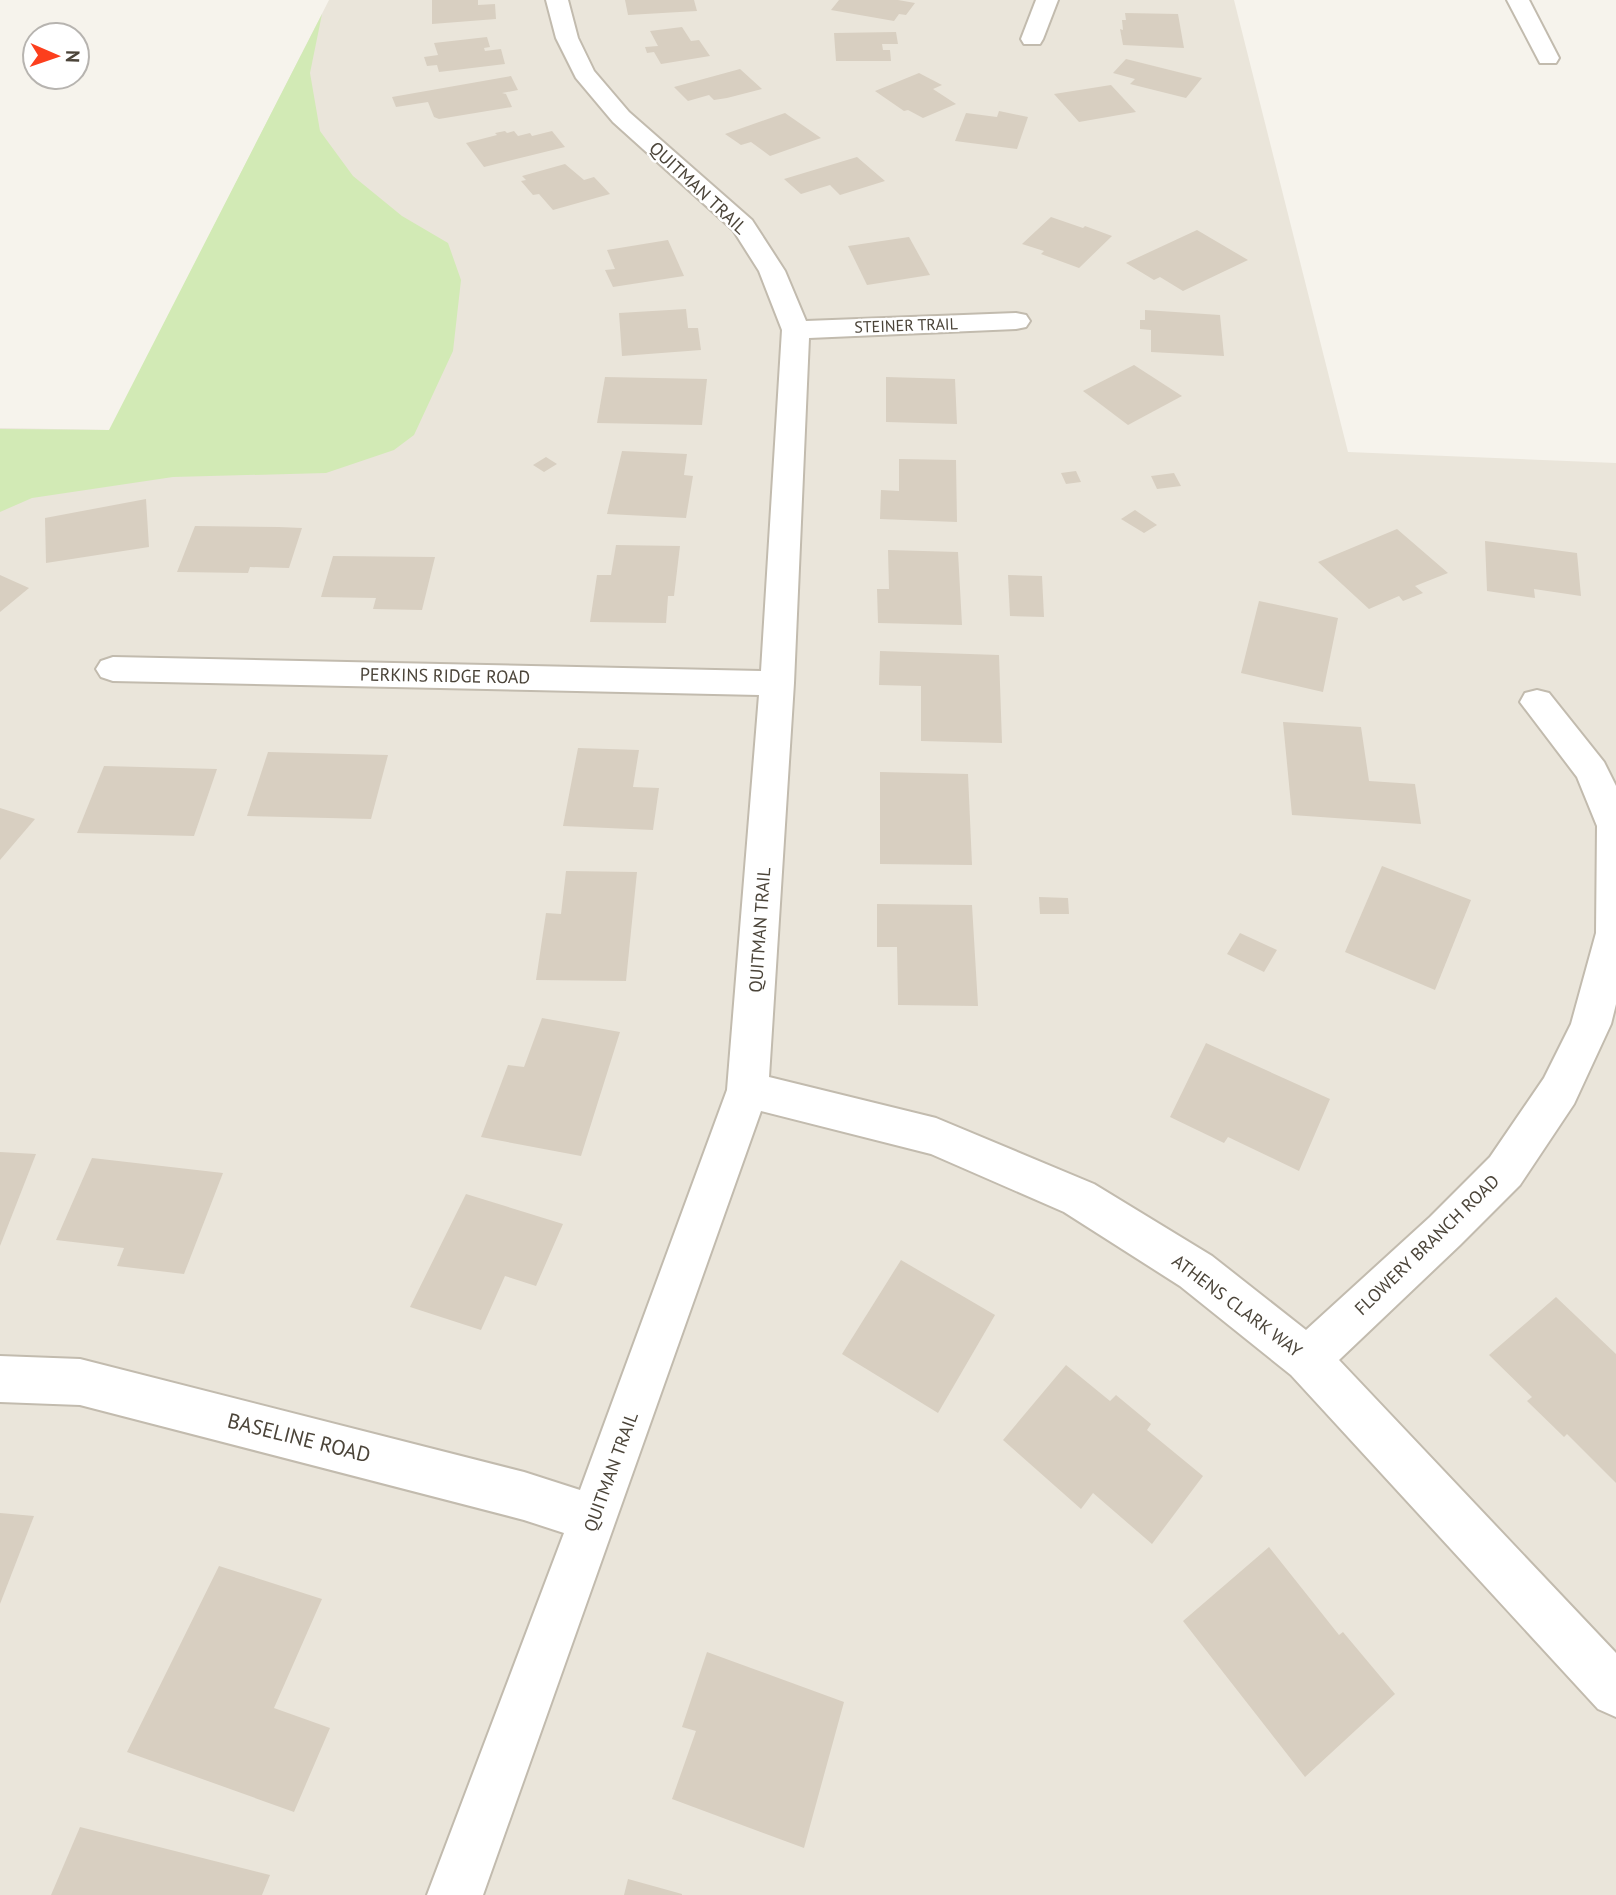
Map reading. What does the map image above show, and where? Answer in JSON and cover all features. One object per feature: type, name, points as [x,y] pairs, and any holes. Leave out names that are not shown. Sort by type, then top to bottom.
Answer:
[{"type":"street","name":"QUITMAN TRAIL","points":[[455,1895],[594,1520],[748,1090],[777,683],[796,330],[772,271],[743,225],[621,117],[584,73],[567,38],[558,0]]},
{"type":"street","points":[[1032,38],[1047,0]]},
{"type":"street","points":[[1518,0],[1548,58]]},
{"type":"street","name":"STEINER TRAIL","points":[[796,330],[1016,321]]},
{"type":"street","name":"PERKINS RIDGE ROAD","points":[[113,668],[777,683]]},
{"type":"street","name":"FLOWERY BRANCH ROAD","points":[[1307,1359],[1445,1231],[1505,1171],[1559,1091],[1591,1024],[1615,933],[1615,826],[1592,771],[1537,702]]},
{"type":"street","name":"ATHENS CLARK WAY","points":[[748,1090],[936,1137],[1079,1198],[1196,1271],[1307,1359],[1616,1691]]},
{"type":"street","name":"BASELINE ROAD","points":[[0,1379],[80,1382],[524,1496],[594,1520]]},
{"type":"shaded area","points":[[329,0],[1234,0],[1348,452],[1616,463],[1616,1895],[0,1895],[0,428],[110,430]]},
{"type":"green space","points":[[322,14],[310,73],[320,131],[353,176],[402,216],[448,243],[461,280],[453,351],[414,435],[394,450],[326,473],[173,477],[32,498],[0,512],[0,429],[109,430]]},
{"type":"building","points":[[432,0],[478,0],[478,5],[495,4],[496,19],[432,24]]},
{"type":"building","points":[[625,0],[694,0],[697,11],[628,15]]},
{"type":"building","points":[[839,0],[898,0],[915,3],[906,15],[899,14],[894,21],[831,10]]},
{"type":"building","points":[[1125,13],[1178,14],[1184,48],[1123,45],[1120,29],[1123,30],[1122,20],[1126,20]]},
{"type":"building","points":[[682,27],[691,41],[699,40],[710,56],[661,64],[654,52],[647,53],[645,47],[658,46],[650,31]]},
{"type":"building","points":[[896,32],[898,44],[882,44],[883,50],[890,50],[891,61],[836,61],[834,33]]},
{"type":"building","points":[[487,37],[490,47],[484,48],[485,51],[501,49],[505,64],[439,72],[437,65],[427,66],[424,57],[438,55],[434,43]]},
{"type":"building","points":[[1126,59],[1202,78],[1186,98],[1130,84],[1135,79],[1113,73]]},
{"type":"building","points":[[740,69],[762,89],[727,98],[714,100],[709,95],[688,101],[674,87]]},
{"type":"building","points":[[919,73],[942,85],[933,89],[956,104],[923,118],[908,110],[904,111],[875,91]]},
{"type":"building","points":[[511,76],[518,90],[502,93],[506,94],[512,107],[439,119],[434,117],[428,102],[396,107],[392,97]]},
{"type":"building","points":[[1111,85],[1136,112],[1079,122],[1054,94]]},
{"type":"building","points":[[999,111],[1028,117],[1017,149],[955,141],[966,113],[997,117]]},
{"type":"building","points":[[785,113],[821,138],[770,156],[751,142],[741,145],[725,134]]},
{"type":"building","points":[[505,131],[514,131],[518,136],[530,133],[532,136],[552,131],[565,147],[484,167],[466,143]]},
{"type":"building","points":[[857,157],[885,181],[840,195],[830,185],[801,194],[784,179]]},
{"type":"building","points":[[565,164],[584,180],[594,177],[610,194],[553,210],[539,194],[533,195],[521,181],[526,180],[522,176]]},
{"type":"building","points":[[1051,217],[1112,236],[1079,268],[1022,244]]},
{"type":"building","points":[[1197,230],[1248,260],[1183,291],[1160,277],[1154,280],[1126,263]]},
{"type":"building","points":[[909,237],[930,275],[867,285],[848,246]]},
{"type":"building","points":[[668,240],[684,276],[613,287],[605,270],[615,269],[607,250]]},
{"type":"building","points":[[686,309],[688,328],[698,328],[701,350],[622,356],[619,313]]},
{"type":"building","points":[[1145,310],[1220,315],[1224,356],[1151,352],[1151,330],[1140,329],[1140,320],[1145,320]]},
{"type":"building","points":[[1134,365],[1182,396],[1128,425],[1083,391]]},
{"type":"building","points":[[605,377],[707,379],[702,425],[597,423]]},
{"type":"building","points":[[886,377],[955,379],[957,424],[886,422]]},
{"type":"building","points":[[622,451],[687,454],[684,475],[693,476],[686,518],[607,514]]},
{"type":"building","points":[[546,457],[557,464],[544,472],[533,465]]},
{"type":"building","points":[[899,459],[956,460],[957,522],[880,519],[881,490],[899,491]]},
{"type":"building","points":[[1076,471],[1081,482],[1066,484],[1061,473]]},
{"type":"building","points":[[1174,473],[1181,486],[1157,489],[1151,476]]},
{"type":"building","points":[[146,499],[149,547],[46,563],[45,518]]},
{"type":"building","points":[[1135,510],[1157,525],[1144,533],[1121,519]]},
{"type":"building","points":[[195,526],[302,528],[289,568],[250,567],[248,573],[177,572]]},
{"type":"building","points":[[1397,529],[1448,573],[1415,586],[1423,593],[1403,601],[1399,596],[1369,609],[1318,562]]},
{"type":"building","points":[[1485,541],[1577,553],[1581,596],[1534,589],[1535,598],[1487,591]]},
{"type":"building","points":[[616,545],[680,546],[674,596],[668,596],[666,623],[590,622],[597,575],[611,575]]},
{"type":"building","points":[[888,550],[958,552],[962,625],[878,623],[877,589],[889,589]]},
{"type":"building","points":[[333,556],[435,557],[422,610],[373,609],[376,598],[321,597]]},
{"type":"building","points":[[0,575],[29,588],[0,612]]},
{"type":"building","points":[[1008,575],[1042,576],[1044,617],[1010,616]]},
{"type":"building","points":[[1259,601],[1338,618],[1323,692],[1241,673]]},
{"type":"building","points":[[880,651],[999,655],[1002,743],[921,741],[921,686],[879,685]]},
{"type":"building","points":[[1283,722],[1361,727],[1369,781],[1415,784],[1421,824],[1292,815]]},
{"type":"building","points":[[578,748],[639,750],[633,787],[659,788],[653,830],[563,826]]},
{"type":"building","points":[[268,752],[388,755],[371,819],[247,816]]},
{"type":"building","points":[[104,766],[217,769],[194,836],[77,833]]},
{"type":"building","points":[[880,772],[968,774],[972,865],[880,864]]},
{"type":"building","points":[[0,808],[35,819],[0,860]]},
{"type":"building","points":[[1382,866],[1471,900],[1435,990],[1345,952]]},
{"type":"building","points":[[566,871],[637,872],[626,981],[536,980],[546,913],[561,914]]},
{"type":"building","points":[[1039,897],[1068,898],[1069,914],[1040,914]]},
{"type":"building","points":[[877,904],[972,905],[978,1006],[898,1005],[897,947],[877,947]]},
{"type":"building","points":[[1240,933],[1277,950],[1264,972],[1227,954]]},
{"type":"building","points":[[542,1018],[620,1032],[581,1156],[481,1137],[508,1065],[524,1067]]},
{"type":"building","points":[[1206,1043],[1330,1099],[1299,1171],[1228,1137],[1224,1143],[1170,1117]]},
{"type":"building","points":[[0,1152],[36,1154],[0,1246]]},
{"type":"building","points":[[92,1158],[223,1173],[184,1274],[117,1266],[124,1248],[56,1240]]},
{"type":"building","points":[[466,1194],[563,1224],[536,1286],[505,1276],[481,1330],[410,1307]]},
{"type":"building","points":[[901,1260],[995,1315],[938,1413],[842,1354]]},
{"type":"building","points":[[1556,1297],[1616,1354],[1616,1483],[1567,1434],[1564,1437],[1527,1401],[1532,1397],[1489,1355]]},
{"type":"building","points":[[1066,1365],[1110,1401],[1116,1395],[1151,1424],[1147,1430],[1203,1476],[1152,1544],[1093,1493],[1081,1509],[1003,1440]]},
{"type":"building","points":[[0,1513],[34,1516],[0,1604]]},
{"type":"building","points":[[1269,1547],[1339,1635],[1343,1632],[1395,1694],[1305,1777],[1183,1621]]},
{"type":"building","points":[[219,1566],[322,1599],[274,1708],[330,1728],[294,1812],[127,1752]]},
{"type":"building","points":[[707,1652],[844,1702],[804,1848],[672,1799],[696,1731],[682,1727]]},
{"type":"building","points":[[80,1827],[270,1875],[262,1895],[51,1895]]},
{"type":"building","points":[[628,1879],[682,1894],[682,1895],[624,1895]]}]
